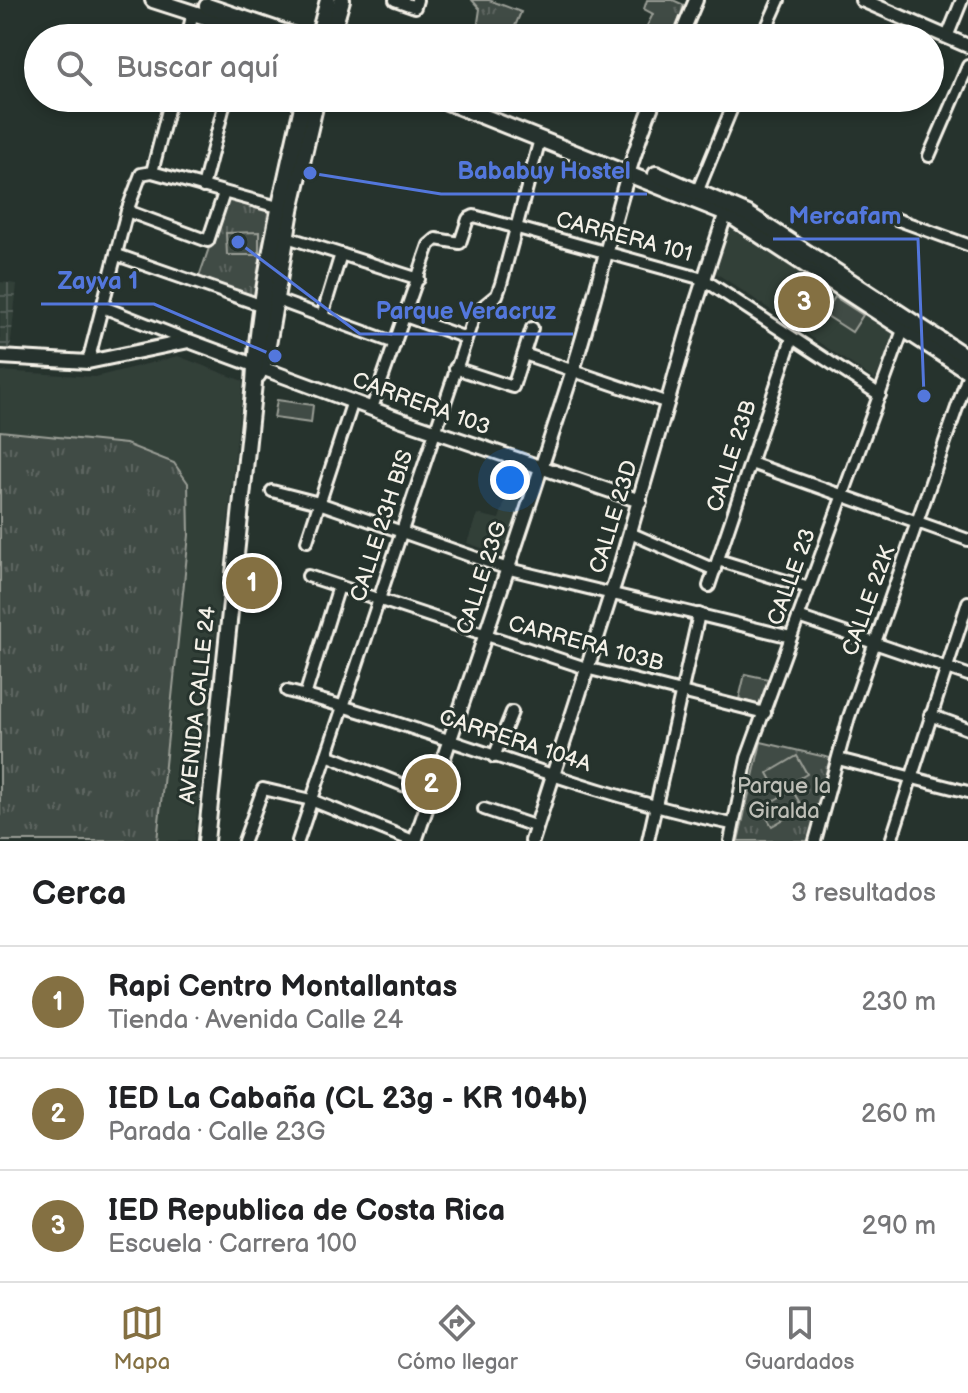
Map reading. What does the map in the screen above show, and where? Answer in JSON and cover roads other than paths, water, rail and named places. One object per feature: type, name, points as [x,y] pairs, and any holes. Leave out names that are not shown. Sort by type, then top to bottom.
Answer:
[{"type":"main road","points":[[153,0],[191,6],[253,24]]},
{"type":"main road","points":[[322,24],[328,0]]},
{"type":"main road","points":[[335,24],[342,0]]},
{"type":"main road","points":[[191,6],[225,24]]},
{"type":"main road","name":"AVENIDA CALLE 24","points":[[206,841],[254,383],[302,112]]},
{"type":"main road","name":"AVENIDA CALLE 24","points":[[270,303],[287,237],[285,208],[313,112]]},
{"type":"main road","points":[[472,112],[540,139],[698,190],[843,273],[968,358]]},
{"type":"main road","points":[[494,112],[728,208],[968,374]]},
{"type":"street","points":[[395,0],[416,3]]},
{"type":"street","points":[[768,24],[779,0]]},
{"type":"street","points":[[862,0],[917,24]]},
{"type":"street","points":[[947,37],[962,0]]},
{"type":"street","points":[[685,24],[692,1]]},
{"type":"street","points":[[944,36],[968,46]]},
{"type":"street","points":[[929,156],[968,66]]},
{"type":"street","points":[[88,362],[127,211],[148,172],[167,112]]},
{"type":"street","points":[[203,187],[222,112]]},
{"type":"street","name":"CALLE 23G","points":[[414,841],[573,371],[630,169],[650,112]]},
{"type":"street","points":[[698,190],[730,112]]},
{"type":"street","name":"CALLE 23H BIS","points":[[298,841],[475,313],[497,295],[540,139]]},
{"type":"street","points":[[148,172],[285,208]]},
{"type":"street","points":[[127,211],[208,241],[224,193]]},
{"type":"street","name":"CALLE 23D","points":[[532,841],[640,501],[703,279],[728,208]]},
{"type":"street","name":"CARRERA 101","points":[[419,279],[431,242],[460,243],[470,217],[515,227],[703,279],[880,395]]},
{"type":"street","points":[[896,219],[968,245]]},
{"type":"street","points":[[287,237],[419,279],[372,408]]},
{"type":"street","points":[[322,316],[341,254]]},
{"type":"street","points":[[117,255],[322,316],[395,343]]},
{"type":"street","name":"CARRERA 103","points":[[103,307],[434,431],[640,501]]},
{"type":"street","points":[[405,316],[466,338]]},
{"type":"street","points":[[455,368],[515,386],[532,328]]},
{"type":"street","name":"CALLE 23","points":[[730,841],[747,758],[903,330]]},
{"type":"street","name":"CALLE 23B","points":[[709,586],[792,338]]},
{"type":"street","points":[[0,357],[88,362],[189,341]]},
{"type":"street","points":[[524,354],[668,403]]},
{"type":"street","name":"CALLE 22K","points":[[815,841],[874,642],[968,374]]},
{"type":"street","points":[[307,541],[353,401]]},
{"type":"street","points":[[751,463],[968,540]]},
{"type":"street","points":[[272,491],[319,503],[505,568],[791,637]]},
{"type":"street","points":[[630,533],[716,565],[809,588]]},
{"type":"street","name":"CARRERA 103B","points":[[308,576],[484,637],[586,668],[765,713]]},
{"type":"street","points":[[305,696],[339,586]]},
{"type":"street","points":[[891,841],[967,606]]},
{"type":"street","points":[[648,841],[699,614]]},
{"type":"street","points":[[798,617],[968,675]]},
{"type":"street","name":"CARRERA 104A","points":[[287,691],[344,705],[656,809],[732,824]]},
{"type":"street","points":[[494,757],[512,712]]},
{"type":"street","points":[[930,715],[968,729]]},
{"type":"street","points":[[327,755],[431,796]]},
{"type":"street","points":[[838,759],[968,792]]},
{"type":"street","points":[[244,841],[263,789],[311,800],[414,841]]},
{"type":"street","points":[[484,809],[537,827]]},
{"type":"place","name":"Bababuy Hostel","points":[[310,173]]},
{"type":"place","name":"Parque Veracruz","points":[[238,242]]},
{"type":"place","name":"IED Republica de Costa Rica","points":[[804,302]]},
{"type":"place","name":"Zayva 1","points":[[275,356]]},
{"type":"place","name":"Mercafam","points":[[924,396]]},
{"type":"place","name":"Rapi Centro Montallantas","points":[[252,583]]},
{"type":"place","name":"IED La Cabaña (CL 23g - KR 104b)","points":[[431,784]]},
{"type":"park label","name":"Parque la Giralda","points":[[784,798]]}]
